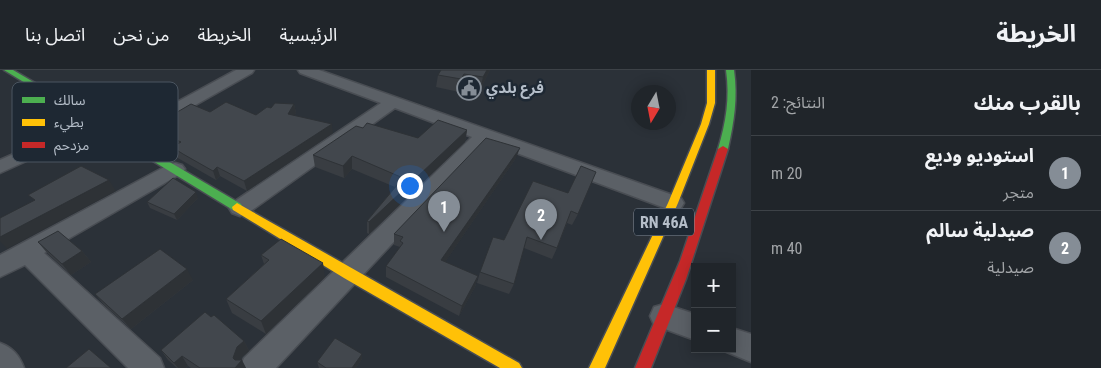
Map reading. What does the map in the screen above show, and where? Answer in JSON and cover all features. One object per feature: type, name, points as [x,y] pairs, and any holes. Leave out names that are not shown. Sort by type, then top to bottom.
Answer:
[{"type":"main road","points":[[8,70],[28,82]]},
{"type":"main road","name":"RN 46A","points":[[597,368],[673,203],[705,124],[711,103],[711,70]]},
{"type":"main road","name":"RN 46A","points":[[643,368],[672,299],[715,178],[731,120],[734,92],[730,70]]},
{"type":"main road","points":[[163,162],[349,274],[514,368]]},
{"type":"street","points":[[178,108],[247,70]]},
{"type":"street","points":[[305,70],[673,203]]},
{"type":"street","points":[[240,208],[393,102]]},
{"type":"street","points":[[255,368],[484,135]]},
{"type":"street","points":[[0,167],[12,161]]},
{"type":"street","points":[[0,267],[175,169]]},
{"type":"street","points":[[27,252],[149,368]]},
{"type":"street","points":[[664,316],[691,326]]},
{"type":"street","points":[[736,342],[751,348]]},
{"type":"street","points":[[0,357],[9,368]]},
{"type":"building","points":[[441,70],[487,70],[483,77],[464,74],[461,79],[438,75]]},
{"type":"building","points":[[226,102],[256,115],[267,107],[271,108],[275,103],[294,104],[288,114],[332,124],[244,181],[217,167],[213,171],[178,151],[178,144],[181,142],[178,141],[178,112],[191,104],[210,112]]},
{"type":"building","points":[[438,120],[467,130],[369,222],[367,221],[403,178],[352,156],[343,166],[313,155],[356,126],[363,128],[367,123],[418,138]]},
{"type":"building","points":[[486,138],[520,148],[441,260],[478,276],[462,306],[386,266],[403,243],[400,241],[403,237],[394,234]]},
{"type":"building","points":[[81,166],[109,180],[0,237],[0,218],[35,200],[28,195]]},
{"type":"building","points":[[581,166],[596,172],[578,214],[571,211],[557,248],[527,237],[514,284],[480,272],[493,237],[504,240],[533,181],[568,193]]},
{"type":"building","points":[[173,178],[196,192],[174,214],[147,202]]},
{"type":"building","points":[[58,231],[82,251],[62,264],[38,242]]},
{"type":"building","points":[[281,239],[323,263],[261,321],[226,299],[269,260],[261,255]]},
{"type":"building","points":[[160,249],[187,269],[122,319],[95,294]]},
{"type":"building","points":[[205,312],[211,317],[214,315],[244,341],[237,347],[233,358],[235,360],[242,360],[235,368],[200,368],[182,356],[174,363],[161,350]]},
{"type":"building","points":[[335,338],[362,354],[352,368],[326,368],[317,362]]},
{"type":"building","points":[[89,349],[111,368],[66,368]]},
{"type":"traffic: fast","points":[[8,70],[28,82]]},
{"type":"traffic: fast","points":[[723,149],[731,110],[730,70]]},
{"type":"traffic: fast","points":[[162,162],[237,207]]},
{"type":"traffic: slow","points":[[597,368],[673,203],[705,124],[711,103],[711,70]]},
{"type":"traffic: slow","points":[[237,207],[349,274],[514,368]]},
{"type":"traffic: jam","points":[[643,368],[673,297],[706,205],[723,149]]},
{"type":"place","name":"فرع بلدي","points":[[469,88]]},
{"type":"place","name":"استوديو وديع","points":[[444,232]]},
{"type":"place","name":"صيدلية سالم","points":[[541,240]]}]
